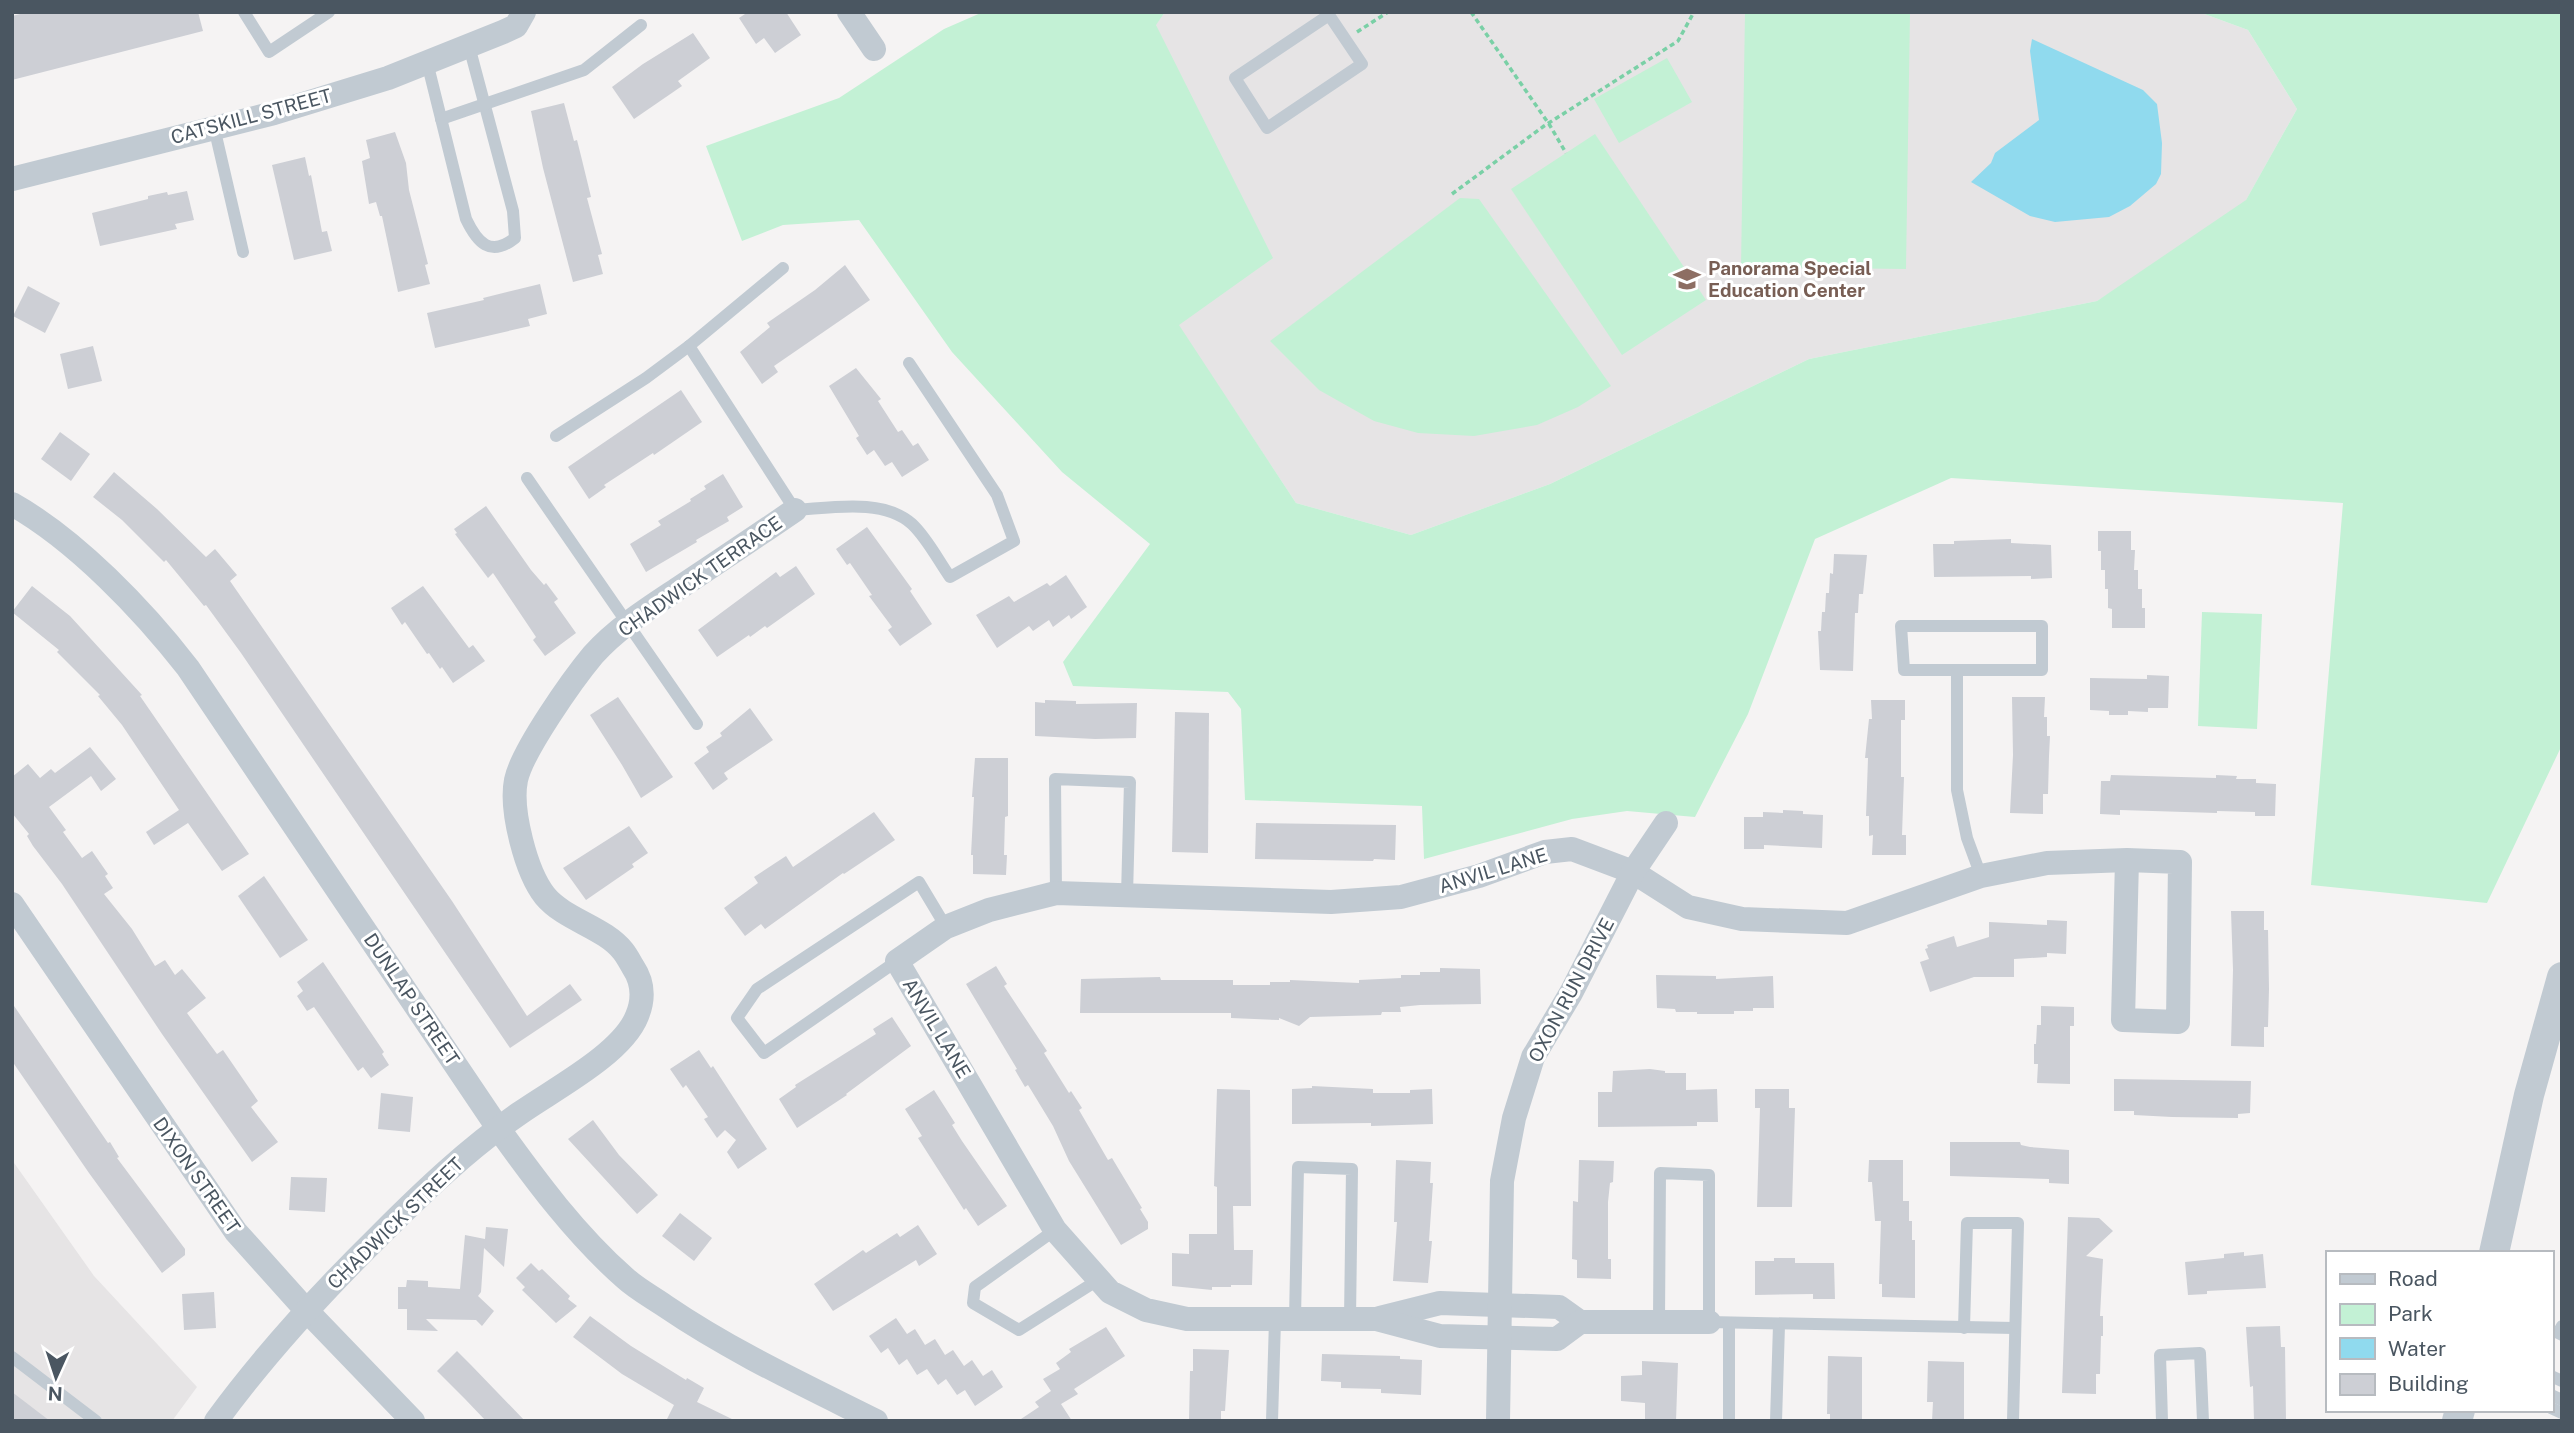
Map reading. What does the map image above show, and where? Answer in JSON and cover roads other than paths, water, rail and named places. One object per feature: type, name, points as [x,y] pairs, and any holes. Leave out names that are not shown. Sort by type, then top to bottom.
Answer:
[{"type":"street","name":"CATSKILL STREET","points":[[12,179],[287,109],[388,78],[516,26],[524,12]]},
{"type":"street","points":[[849,12],[874,49]]},
{"type":"street","name":"DUNLAP STREET","points":[[12,504],[63,540],[156,627],[188,668],[539,1186],[603,1257],[627,1280],[717,1339],[876,1421]]},
{"type":"street","name":"CHADWICK TERRACE","points":[[604,1056],[622,1040],[637,1016],[643,992],[637,973],[622,949],[568,914],[545,895],[526,858],[519,832],[515,808],[516,780],[522,763],[559,702],[594,654],[628,623],[795,510]]},
{"type":"street","name":"OXON RUN DRIVE","points":[[1498,1421],[1502,1181],[1514,1118],[1533,1057],[1571,993],[1633,872],[1666,823]]},
{"type":"street","name":"ANVIL LANE","points":[[1580,1322],[1557,1339],[1440,1336],[1376,1319],[1187,1319],[1146,1310],[1110,1292],[1055,1230],[897,961],[946,927],[989,910],[1056,893],[1331,902],[1401,897],[1479,876],[1545,852],[1572,849],[1633,872],[1688,907],[1742,919],[1847,923],[1981,876],[2047,863],[2127,860],[2180,862],[2178,1022],[2123,1020],[2127,860]]},
{"type":"street","name":"DIXON STREET","points":[[12,904],[236,1232],[306,1310],[413,1421]]},
{"type":"street","points":[[2494,1251],[2529,1095],[2562,977]]},
{"type":"street","name":"CHADWICK STREET","points":[[216,1421],[242,1385],[306,1310],[407,1208],[498,1128],[604,1056]]},
{"type":"street","points":[[1376,1319],[1440,1303],[1559,1307],[1580,1322],[1719,1322]]},
{"type":"lane","points":[[244,12],[269,52],[329,12]]},
{"type":"lane","points":[[1328,14],[1362,64],[1267,128],[1235,78],[1328,14]]},
{"type":"lane","points":[[441,119],[584,69],[641,25]]},
{"type":"lane","points":[[427,62],[466,219],[475,238],[489,247],[504,247],[515,238],[513,211],[484,104],[477,42]]},
{"type":"lane","points":[[214,127],[243,252]]},
{"type":"lane","points":[[556,436],[646,378],[783,268]]},
{"type":"lane","points":[[689,346],[795,510],[867,508],[905,519],[914,526],[950,577],[1014,541],[997,495],[909,363]]},
{"type":"lane","points":[[527,478],[697,724]]},
{"type":"lane","points":[[1902,626],[2042,626],[2042,670],[1957,672],[1904,670],[1902,626]]},
{"type":"lane","points":[[1957,672],[1957,790],[1967,838],[1981,876]]},
{"type":"lane","points":[[1056,893],[1055,779],[1130,782],[1126,895]]},
{"type":"lane","points":[[897,961],[764,1053],[737,1018],[757,989],[919,882],[946,927]]},
{"type":"lane","points":[[1272,1421],[1285,1319],[1298,1167],[1352,1169],[1350,1319]]},
{"type":"lane","points":[[1659,1320],[1660,1173],[1709,1175],[1729,1421]]},
{"type":"lane","points":[[1964,1328],[1967,1223],[2018,1223],[2013,1421]]},
{"type":"lane","points":[[1055,1230],[975,1287],[973,1303],[1019,1331],[1098,1280]]},
{"type":"lane","points":[[1719,1322],[2014,1328]]},
{"type":"lane","points":[[1776,1421],[1779,1325]]},
{"type":"lane","points":[[2562,1326],[2558,1334],[2562,1335]]},
{"type":"lane","points":[[2162,1421],[2160,1355],[2200,1353],[2203,1421]]},
{"type":"lane","points":[[12,1357],[96,1421]]},
{"type":"water","points":[[2032,39],[2143,90],[2157,104],[2162,143],[2161,174],[2156,184],[2130,206],[2109,217],[2055,222],[2030,216],[1971,182],[1991,163],[1995,153],[2039,120],[2030,51]]},
{"type":"place","name":"Panorama Special Education Center","points":[[1687,279]]}]
